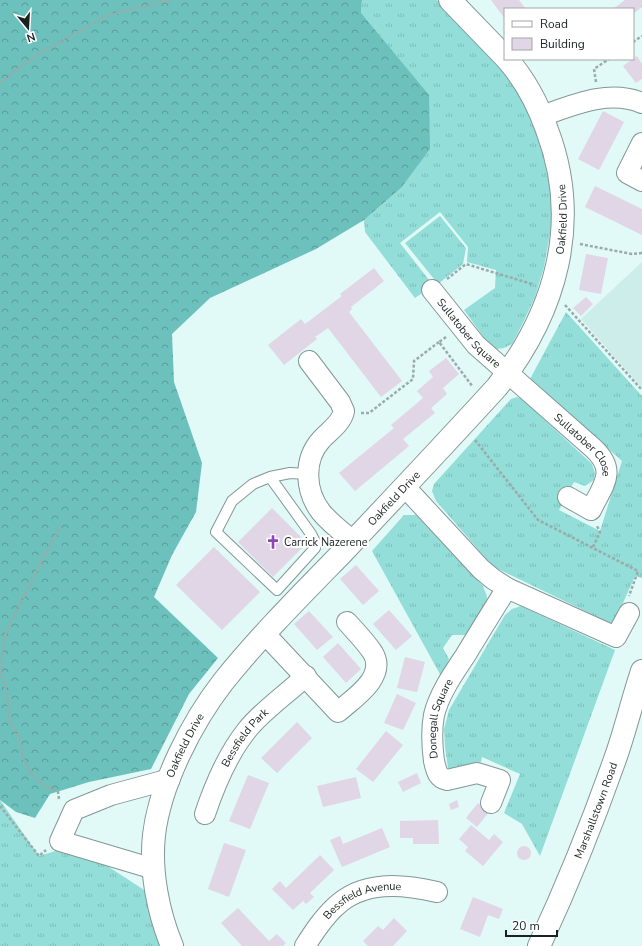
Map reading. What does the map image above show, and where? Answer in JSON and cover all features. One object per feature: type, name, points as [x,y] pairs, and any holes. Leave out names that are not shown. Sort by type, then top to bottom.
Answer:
[{"type":"street","name":"Oakfield Drive","points":[[450,0],[504,56]]},
{"type":"street","name":"Oakfield Drive","points":[[172,946],[166,932],[154,869],[154,835],[161,802],[176,762],[194,724],[222,683],[265,634],[405,487],[484,402],[508,373],[532,335],[555,278],[562,240],[563,213],[560,175],[556,157],[542,116],[525,84],[507,60]]},
{"type":"street","points":[[542,116],[574,104],[598,98],[630,99],[642,103]]},
{"type":"street","points":[[642,143],[627,172],[642,181]]},
{"type":"street","name":"Sullatober Square","points":[[432,290],[476,345],[508,373]]},
{"type":"street","points":[[309,361],[340,402],[344,411],[340,420],[320,441],[310,459],[308,474],[311,491],[320,510],[353,541]]},
{"type":"street","name":"Sullatober Close","points":[[508,373],[593,448],[605,462],[608,471],[607,477],[591,510],[568,497]]},
{"type":"street","points":[[405,487],[481,569],[507,588],[616,637],[629,613]]},
{"type":"street","name":"Donegall Square","points":[[491,803],[500,780],[477,773],[445,780],[440,777],[436,768],[433,751],[432,726],[434,713],[446,686],[507,588]]},
{"type":"street","points":[[265,634],[306,676],[338,712],[372,680],[376,670],[376,662],[372,652],[347,622]]},
{"type":"street","name":"Marshallstown Road","points":[[539,946],[567,885],[594,818],[615,761],[642,671]]},
{"type":"street","name":"Bessfield Park","points":[[204,814],[217,781],[233,748],[248,729],[306,676]]},
{"type":"street","points":[[154,869],[64,832],[74,810],[111,795],[170,779]]},
{"type":"street","name":"Bessfield Avenue","points":[[305,946],[329,913],[339,903],[352,895],[376,887],[391,885],[437,892]]},
{"type":"lane","points":[[270,477],[311,534],[315,542],[315,548],[277,590],[216,532],[232,501],[252,484],[270,477],[290,473],[308,474]]},
{"type":"path","points":[[0,82],[34,57],[108,15],[172,0]]},
{"type":"path","points":[[598,98],[594,69],[608,60]]},
{"type":"path","points":[[562,240],[632,254],[642,253]]},
{"type":"path","points":[[344,411],[369,413],[413,379],[414,361],[460,326]]},
{"type":"path","points":[[439,342],[484,402]]},
{"type":"path","points":[[462,425],[538,520],[638,571],[625,608],[629,613]]},
{"type":"path","points":[[0,806],[39,856],[64,832],[58,792],[43,785],[30,772],[23,758],[20,740],[10,721],[7,692],[1,671],[6,632],[47,550],[61,527]]},
{"type":"shaded area","points":[[642,262],[642,388],[581,319]]},
{"type":"green space","points":[[0,0],[362,0],[361,13],[429,95],[430,149],[401,188],[364,220],[316,249],[210,298],[172,334],[174,382],[202,463],[196,512],[172,555],[154,597],[218,658],[189,694],[151,769],[89,782],[50,794],[35,818],[16,812],[0,800]]},
{"type":"green space","points":[[362,0],[437,0],[478,41],[510,80],[529,113],[543,153],[551,193],[551,228],[544,267],[535,297],[512,344],[504,348],[497,349],[490,346],[464,310],[495,288],[496,270],[467,262],[468,247],[440,212],[400,243],[433,285],[415,298],[365,232],[364,220],[401,188],[361,13]]},
{"type":"green space","points":[[440,216],[466,248],[463,264],[438,284],[405,243]]},
{"type":"green space","points":[[566,312],[642,396],[642,578],[635,576],[615,621],[610,623],[498,569],[489,562],[436,501],[432,491],[434,484],[511,399],[517,397],[522,399],[592,464],[595,473],[594,480],[585,486],[574,482],[559,510],[600,531],[622,461],[530,379]]},
{"type":"green space","points":[[404,515],[416,515],[483,586],[487,596],[485,608],[465,635],[452,635],[443,648],[449,659],[441,676],[372,551]]},
{"type":"green space","points":[[521,606],[615,650],[540,856],[522,824],[504,813],[520,774],[482,757],[481,762],[453,771],[448,768],[445,747],[444,729],[449,710],[505,615],[512,609]]},
{"type":"green space","points":[[0,800],[39,856],[75,845],[158,899],[173,946],[0,946]]},
{"type":"building","points":[[491,0],[519,0],[525,8],[504,8],[504,18]]},
{"type":"building","points":[[625,0],[642,0],[642,7],[634,13],[634,8],[614,8]]},
{"type":"building","points":[[637,56],[642,64],[642,79],[636,83],[623,66],[631,60],[634,60]]},
{"type":"building","points":[[603,111],[624,122],[599,170],[578,159]]},
{"type":"building","points":[[595,186],[642,209],[642,235],[585,207]]},
{"type":"building","points":[[586,254],[608,258],[601,294],[579,290]]},
{"type":"building","points":[[374,268],[384,281],[351,307],[352,309],[349,312],[402,381],[381,397],[328,328],[315,337],[317,339],[284,365],[268,345],[301,319],[305,324],[342,296],[340,294]]},
{"type":"building","points":[[586,297],[593,304],[581,316],[573,308]]},
{"type":"building","points":[[446,358],[459,374],[443,388],[447,394],[431,408],[435,413],[403,439],[409,446],[355,491],[339,473],[394,428],[391,425],[423,398],[417,391],[433,377],[429,371]]},
{"type":"building","name":"Carrick Nazerene","points":[[272,508],[307,543],[273,577],[238,542]]},
{"type":"building","points":[[214,547],[260,592],[222,630],[176,585]]},
{"type":"building","points":[[356,565],[379,591],[363,605],[340,579]]},
{"type":"building","points":[[389,610],[412,636],[396,650],[373,624]]},
{"type":"building","points":[[309,611],[333,637],[317,650],[294,624]]},
{"type":"building","points":[[338,643],[361,669],[346,683],[323,657]]},
{"type":"building","points":[[405,657],[425,662],[417,692],[397,688]]},
{"type":"building","points":[[397,694],[416,703],[403,730],[384,723]]},
{"type":"building","points":[[297,722],[312,738],[277,773],[261,758]]},
{"type":"building","points":[[386,731],[403,745],[373,782],[356,769]]},
{"type":"building","points":[[417,773],[421,783],[403,792],[398,782]]},
{"type":"building","points":[[248,775],[269,783],[250,829],[229,821]]},
{"type":"building","points":[[356,777],[361,798],[323,807],[317,786]]},
{"type":"building","points":[[457,800],[459,807],[451,810],[449,804]]},
{"type":"building","points":[[478,803],[489,812],[477,827],[466,818]]},
{"type":"building","points":[[438,820],[439,844],[413,844],[413,838],[400,838],[400,821]]},
{"type":"building","points":[[471,825],[489,840],[494,834],[503,842],[483,866],[465,851],[468,847],[459,839]]},
{"type":"building","points":[[382,828],[390,847],[342,867],[330,840],[340,836],[343,844]]},
{"type":"building","points":[[224,843],[246,850],[229,897],[208,889]]},
{"type":"building","points":[[521,846],[527,846],[531,850],[531,856],[527,860],[521,860],[517,856],[517,850]]},
{"type":"building","points":[[320,855],[334,870],[310,893],[314,897],[306,904],[303,901],[293,910],[272,889],[280,881],[286,888]]},
{"type":"building","points":[[473,897],[503,909],[499,919],[488,915],[480,937],[460,929]]},
{"type":"building","points":[[238,908],[269,941],[277,934],[286,943],[283,946],[242,946],[221,923]]},
{"type":"building","points":[[394,918],[407,931],[393,946],[368,946],[363,941],[378,926],[383,930]]},
{"type":"place","name":"Carrick Nazerene","points":[[273,542]]}]
